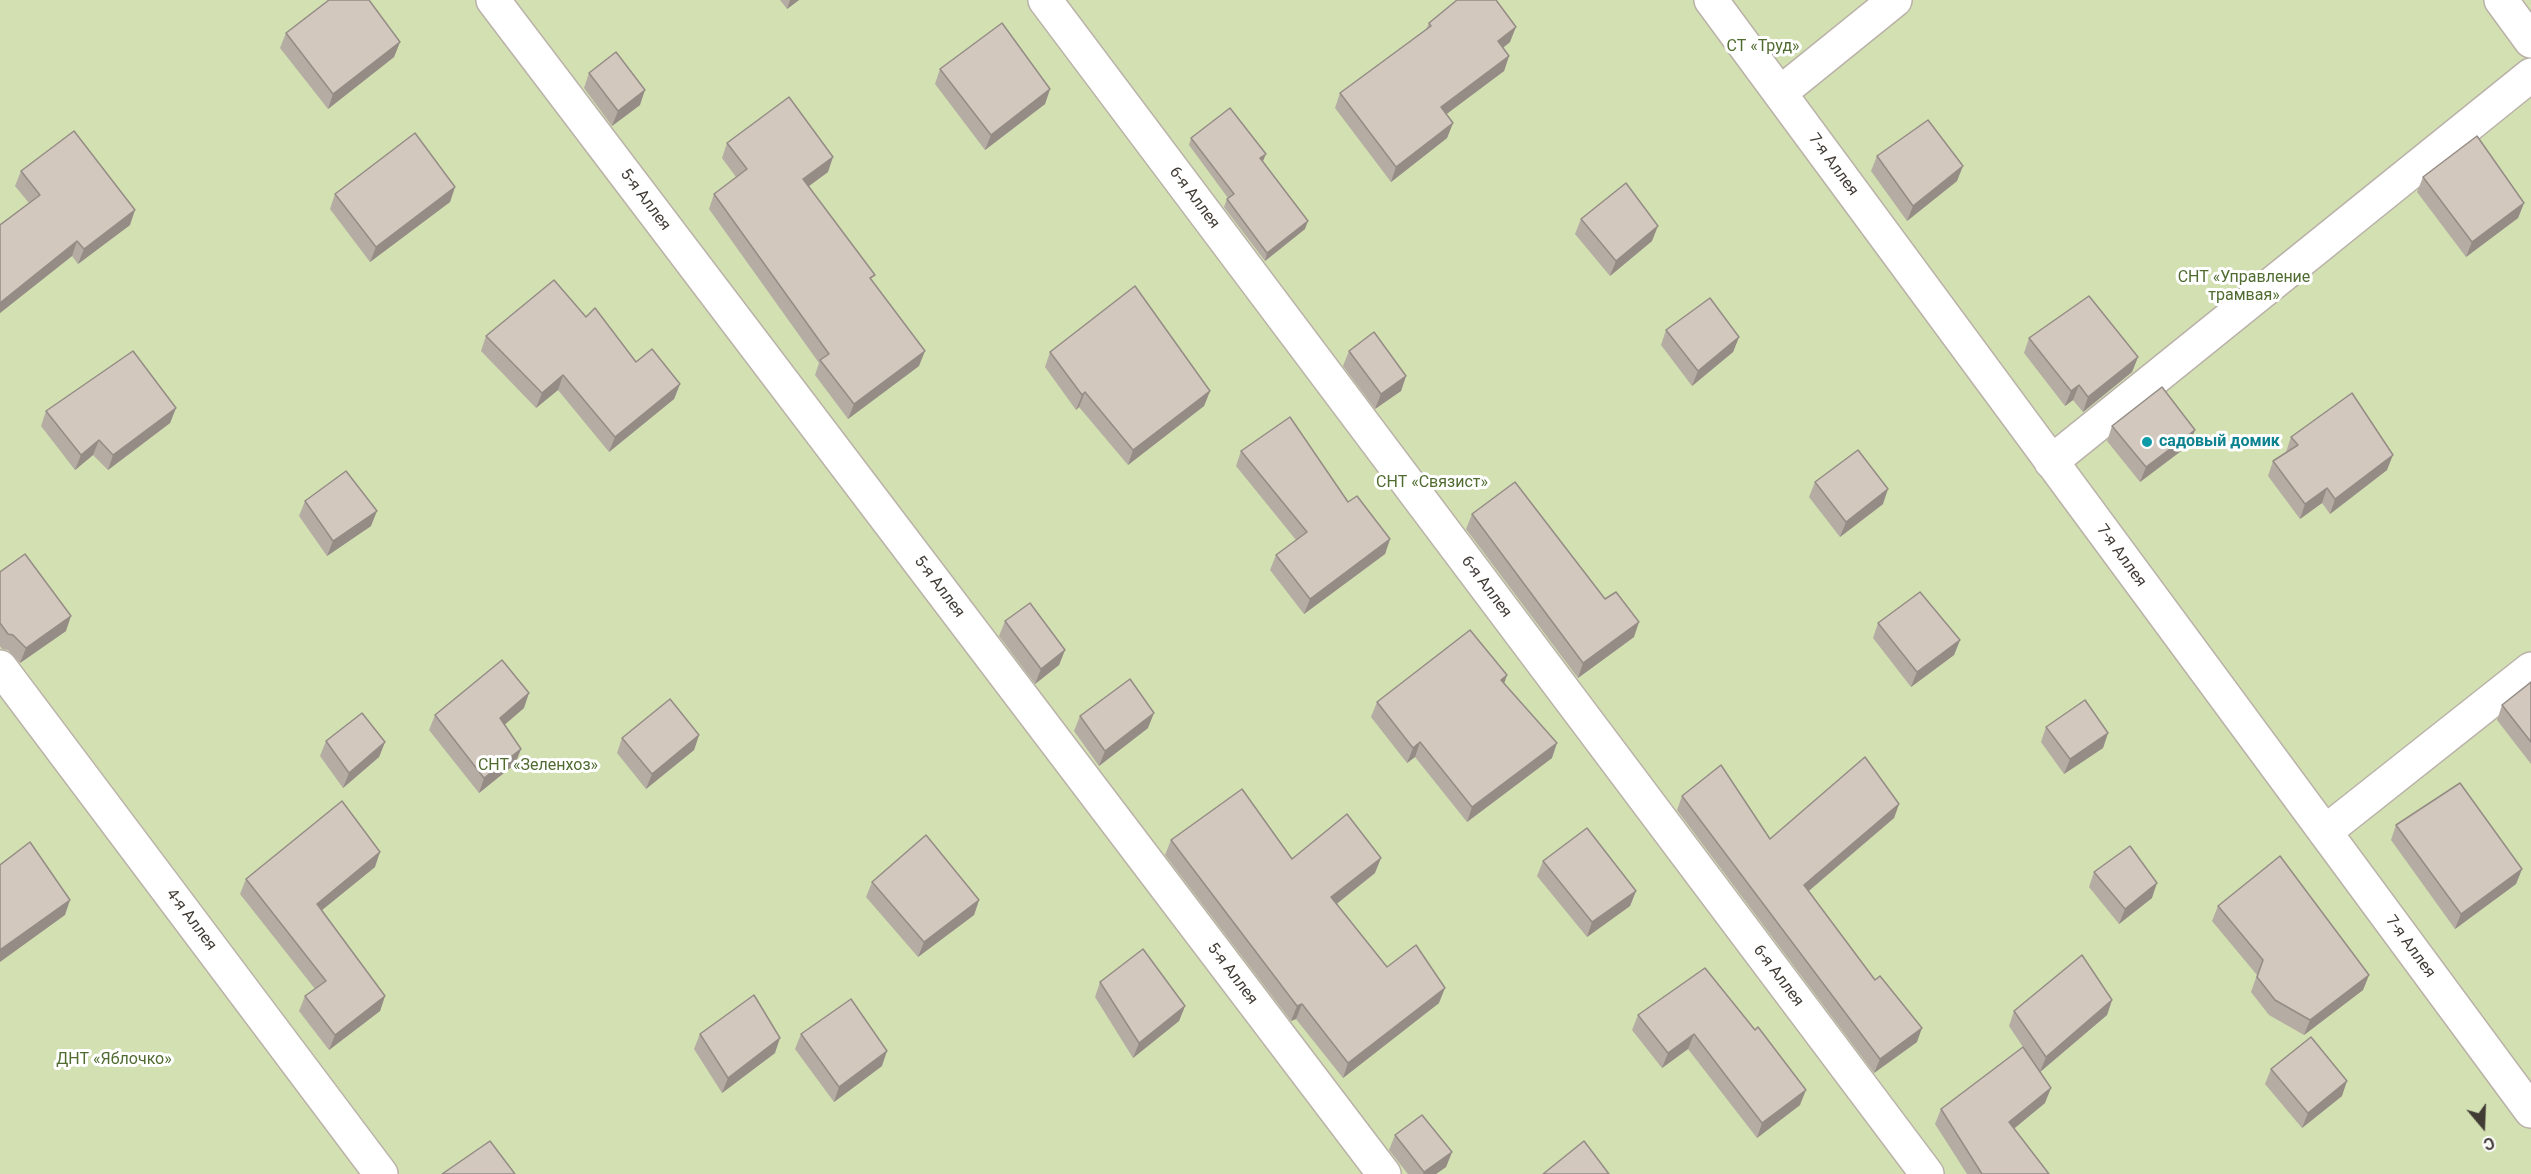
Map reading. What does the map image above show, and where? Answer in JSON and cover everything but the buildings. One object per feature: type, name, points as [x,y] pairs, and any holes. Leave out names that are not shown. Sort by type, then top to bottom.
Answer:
[{"type":"lane","name":"5-я Аллея","points":[[493,0],[1384,1174]]},
{"type":"lane","name":"6-я Аллея","points":[[1045,0],[1927,1174]]},
{"type":"lane","name":"7-я Аллея","points":[[1711,0],[2531,1111]]},
{"type":"lane","points":[[1780,93],[1895,0]]},
{"type":"lane","points":[[2506,2],[2531,41]]},
{"type":"lane","points":[[2051,462],[2531,75]]},
{"type":"lane","name":"4-я Аллея","points":[[0,667],[381,1174]]},
{"type":"lane","points":[[2325,832],[2531,669]]},
{"type":"green space","points":[[0,0],[2531,0],[2531,1174],[0,1174]]},
{"type":"place","name":"садовый домик","points":[[2147,442]]},
{"type":"park label","name":"СТ «Труд»","points":[[1763,47]]},
{"type":"park label","name":"СНТ «Управление трамвая»","points":[[2244,287]]},
{"type":"park label","name":"СНТ «Связист»","points":[[1432,483]]},
{"type":"park label","name":"СНТ «Зеленхоз»","points":[[538,766]]},
{"type":"park label","name":"ДНТ «Яблочко»","points":[[114,1060]]}]
